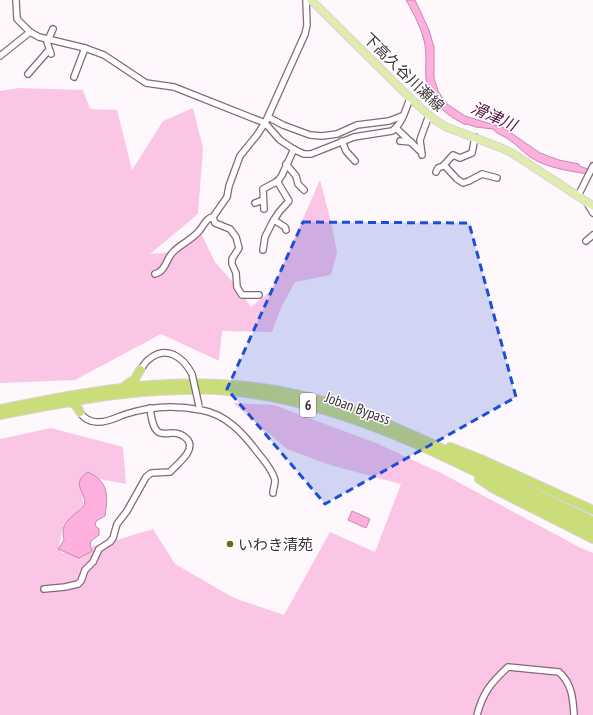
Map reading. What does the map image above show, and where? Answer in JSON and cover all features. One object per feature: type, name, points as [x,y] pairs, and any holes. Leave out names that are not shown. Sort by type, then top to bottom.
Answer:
[{"type":"highway","points":[[140,370],[144,380],[150,384]]},
{"type":"highway","points":[[123,387],[135,379],[140,370]]},
{"type":"highway","name":"Joban Bypass","points":[[0,409],[65,396],[150,384],[220,384],[313,398],[349,409],[408,432],[593,522]]},
{"type":"highway","name":"Joban Bypass","points":[[0,415],[64,402],[151,390],[216,390],[265,396],[311,406],[345,416],[447,458],[593,530]]},
{"type":"highway","points":[[80,412],[81,406],[92,398]]},
{"type":"highway","points":[[64,402],[75,404],[80,412]]},
{"type":"highway","points":[[408,432],[483,460],[593,510]]},
{"type":"highway","points":[[447,458],[494,489],[593,539]]},
{"type":"main road","name":"下高久谷川瀬線","points":[[311,0],[429,115],[446,127],[512,153],[593,206]]},
{"type":"street","points":[[16,0],[17,19],[30,32],[39,37],[85,48],[112,59],[146,83],[174,87],[265,123],[280,140],[304,154],[311,154],[342,141],[359,136],[388,131],[396,128],[410,98]]},
{"type":"street","points":[[155,274],[159,273],[174,252],[196,234],[208,220],[214,217],[227,197],[228,186],[240,156],[265,123],[305,34],[307,25],[306,0]]},
{"type":"street","points":[[28,74],[50,52],[47,42],[53,29]]},
{"type":"street","points":[[0,56],[30,32]]},
{"type":"street","points":[[74,77],[85,48]]},
{"type":"street","points":[[396,128],[421,153],[420,140],[429,115]]},
{"type":"street","points":[[268,117],[283,126],[310,135],[322,136],[337,134],[357,125],[389,121],[402,116]]},
{"type":"street","points":[[440,168],[453,155],[460,158],[472,153],[475,138]]},
{"type":"street","points":[[342,141],[346,151],[354,161]]},
{"type":"street","points":[[400,141],[411,142]]},
{"type":"street","points":[[264,209],[263,189],[277,181],[282,175],[294,149]]},
{"type":"street","points":[[434,162],[440,168],[463,183],[482,174],[497,178]]},
{"type":"street","points":[[286,164],[296,176],[297,181],[304,190]]},
{"type":"street","points":[[578,196],[593,166]]},
{"type":"street","points":[[264,250],[265,237],[279,212],[289,201],[277,181]]},
{"type":"street","points":[[292,185],[297,181]]},
{"type":"street","points":[[255,203],[263,200]]},
{"type":"street","points":[[585,200],[593,213]]},
{"type":"street","points":[[214,217],[215,223],[230,229],[236,238],[239,248],[232,259],[232,264],[236,273],[238,290],[242,295],[259,295]]},
{"type":"street","points":[[274,220],[285,227],[286,230]]},
{"type":"street","points":[[586,241],[593,235]]},
{"type":"street","points":[[140,370],[147,360],[158,354],[167,352],[176,355],[186,364],[192,374],[201,408]]},
{"type":"street","points":[[44,589],[78,584],[81,581],[85,570],[93,562],[99,548],[110,542],[113,538],[117,524],[127,511],[146,477],[151,473],[170,472],[189,452],[189,441],[182,434],[166,434],[158,432],[154,428],[150,408]]},
{"type":"street","points":[[80,412],[82,416],[89,420],[101,422],[150,408],[201,408],[217,415],[235,426],[249,441],[267,464],[274,479],[272,493]]},
{"type":"street","points":[[477,715],[480,702],[492,683],[508,667],[559,672],[569,683],[573,699],[574,715]]},
{"type":"highlighted area","points":[[303,222],[469,223],[516,397],[325,504],[227,389]]},
{"type":"shaded area","points":[[406,0],[415,0],[429,30],[434,47],[434,78],[438,91],[447,104],[465,116],[504,128],[540,153],[559,160],[579,164],[579,166],[588,169],[593,169],[593,175],[560,169],[537,161],[493,129],[466,125],[452,117],[440,107],[431,95],[428,87],[426,79],[426,53],[424,39]]},
{"type":"shaded area","points":[[19,88],[83,90],[90,109],[117,110],[132,170],[163,121],[193,108],[203,148],[198,214],[150,254],[174,252],[200,231],[215,262],[237,287],[251,307],[271,291],[320,180],[332,226],[337,253],[331,275],[295,282],[281,308],[272,332],[222,331],[219,361],[161,334],[75,380],[0,383],[0,91]]},
{"type":"shaded area","points":[[233,403],[274,405],[376,443],[443,474],[579,547],[593,553],[593,715],[0,715],[0,439],[51,428],[123,447],[126,484],[82,476],[83,506],[64,524],[58,549],[63,553],[110,542],[153,529],[175,564],[234,598],[284,615],[330,532],[375,552],[401,484],[330,465],[287,449]]},
{"type":"shaded area","points":[[88,472],[100,480],[106,490],[107,502],[105,516],[96,521],[95,525],[99,529],[99,535],[91,541],[90,546],[92,551],[79,558],[58,549],[64,540],[63,530],[65,524],[84,505],[84,496],[79,485],[83,476]]},
{"type":"shaded area","points":[[352,511],[370,519],[366,528],[348,520]]},
{"type":"place","name":"いわき清苑","points":[[230,544]]},
{"type":"water label","name":"滑津川","points":[[494,116]]}]
